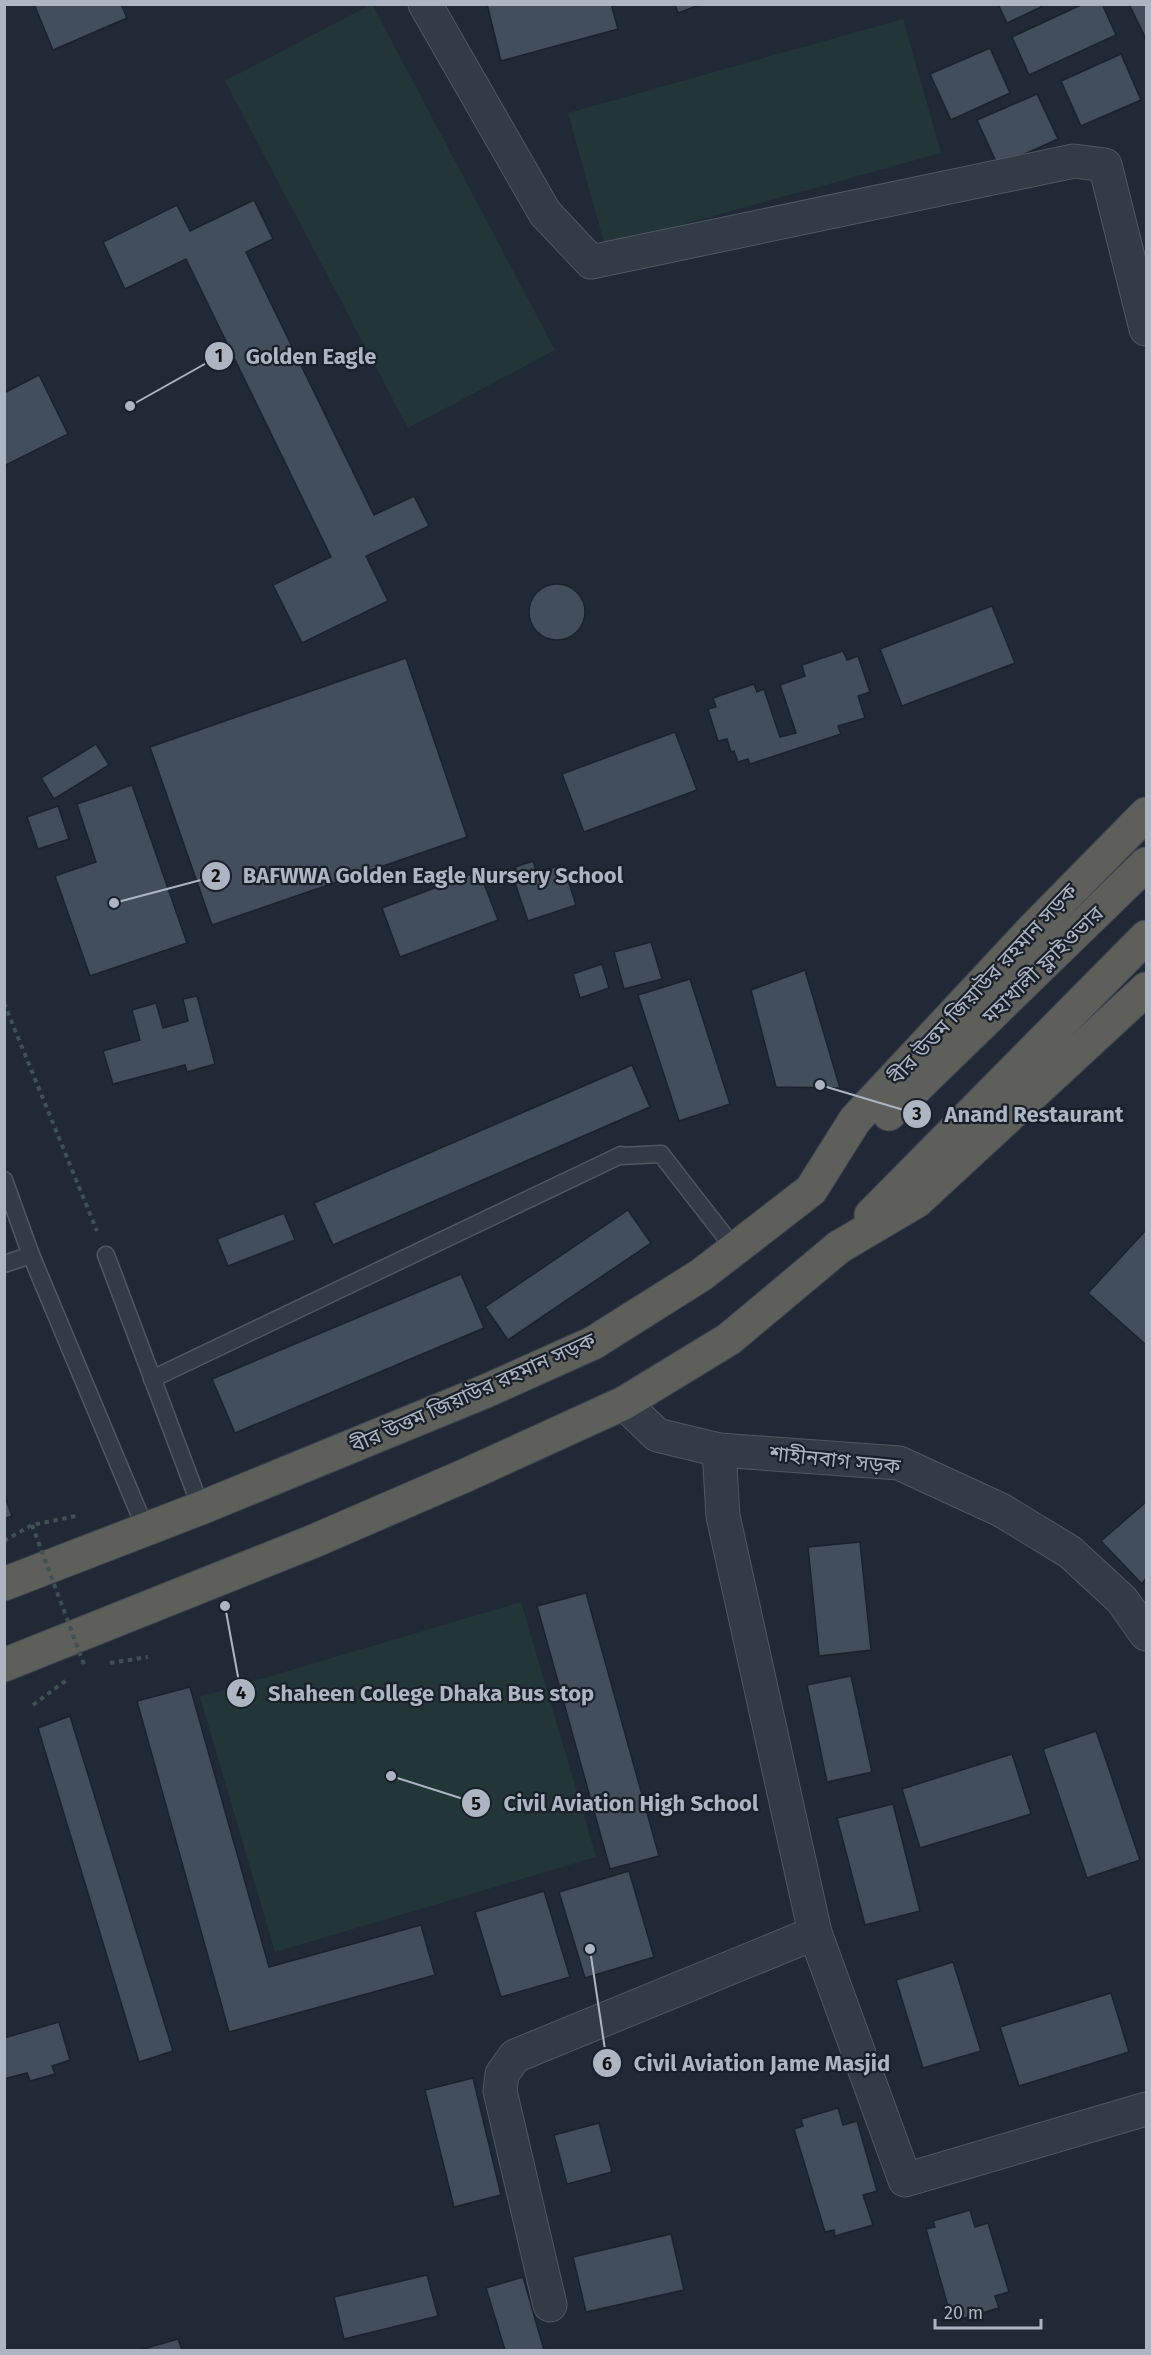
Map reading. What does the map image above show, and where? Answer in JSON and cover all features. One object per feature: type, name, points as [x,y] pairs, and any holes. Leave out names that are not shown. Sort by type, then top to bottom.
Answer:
[{"type":"highway","name":"বীর উত্তম জিয়াউর রহমান সড়ক","points":[[4,1584],[201,1508],[486,1391],[593,1342],[701,1275],[811,1190],[855,1120],[1034,928],[1146,814]]},
{"type":"highway","name":"মহাখালী ফ্লাইওভার","points":[[811,1190],[1146,864]]},
{"type":"highway","points":[[4,1665],[325,1536],[464,1476],[624,1403],[729,1339],[839,1247],[1146,937]]},
{"type":"highway","points":[[839,1247],[917,1201],[1146,989]]},
{"type":"street","points":[[425,4],[545,213],[591,262],[1074,161],[1105,165],[1146,329]]},
{"type":"street","name":"শাহীনবাগ সড়ক","points":[[624,1403],[657,1435],[719,1450],[899,1463],[1001,1510],[1070,1552],[1122,1600],[1146,1634]]},
{"type":"street","points":[[719,1450],[723,1515],[815,1933],[905,2180],[1146,2109]]},
{"type":"street","points":[[550,2305],[500,2091],[502,2074],[515,2055],[815,1933]]},
{"type":"lane","points":[[153,1379],[621,1155],[661,1154],[735,1248]]},
{"type":"lane","points":[[4,1180],[31,1255],[146,1530]]},
{"type":"lane","points":[[4,1264],[31,1255]]},
{"type":"lane","points":[[106,1255],[201,1508]]},
{"type":"path","points":[[4,1003],[106,1255]]},
{"type":"path","points":[[4,1541],[32,1525],[77,1516]]},
{"type":"path","points":[[32,1525],[85,1667]]},
{"type":"path","points":[[106,1663],[148,1657]]},
{"type":"path","points":[[33,1705],[85,1667],[95,1665]]},
{"type":"shaded area","points":[[372,4],[555,350],[408,428],[225,81]]},
{"type":"shaded area","points":[[903,19],[941,153],[605,246],[568,113]]},
{"type":"shaded area","points":[[521,1602],[596,1857],[275,1952],[200,1697]]},
{"type":"building","points":[[34,4],[121,4],[127,18],[53,50]]},
{"type":"building","points":[[487,4],[611,4],[618,29],[501,61]]},
{"type":"building","points":[[675,4],[702,4],[678,13]]},
{"type":"building","points":[[998,4],[1040,4],[1041,7],[1007,23]]},
{"type":"building","points":[[1083,4],[1102,4],[1116,35],[1029,75],[1012,37]]},
{"type":"building","points":[[1129,4],[1146,4],[1146,39]]},
{"type":"building","points":[[990,48],[1010,93],[951,120],[930,74]]},
{"type":"building","points":[[1121,54],[1141,100],[1081,126],[1061,81]]},
{"type":"building","points":[[1037,94],[1058,139],[998,166],[977,120]]},
{"type":"building","points":[[254,200],[273,239],[246,252],[374,515],[414,496],[429,526],[366,556],[388,601],[302,643],[273,585],[331,557],[186,259],[125,289],[103,242],[177,205],[190,231]]},
{"type":"building","points":[[39,375],[68,434],[4,466],[4,393]]},
{"type":"building","points":[[557,584],[577,592],[585,612],[577,632],[557,640],[537,632],[529,612],[537,592]]},
{"type":"building","points":[[992,606],[1015,663],[902,706],[880,649]]},
{"type":"building","points":[[843,651],[847,660],[858,656],[870,692],[858,696],[865,718],[838,726],[841,734],[750,764],[748,759],[738,762],[734,751],[731,752],[727,739],[718,741],[708,709],[716,707],[713,698],[754,684],[757,692],[764,689],[780,737],[796,733],[780,685],[805,676],[802,665]]},
{"type":"building","points":[[406,658],[467,837],[212,925],[150,747]]},
{"type":"building","points":[[675,732],[697,790],[584,832],[562,774]]},
{"type":"building","points":[[96,744],[109,765],[54,799],[41,778]]},
{"type":"building","points":[[132,785],[187,943],[90,976],[55,876],[96,862],[77,804]]},
{"type":"building","points":[[58,806],[69,839],[38,849],[27,817]]},
{"type":"building","points":[[533,861],[537,873],[563,864],[576,905],[528,921],[514,880],[519,879],[515,867]]},
{"type":"building","points":[[479,871],[498,920],[400,957],[382,908]]},
{"type":"building","points":[[651,942],[662,979],[624,989],[614,952]]},
{"type":"building","points":[[602,964],[609,988],[580,998],[573,974]]},
{"type":"building","points":[[805,970],[840,1088],[776,1087],[751,990]]},
{"type":"building","points":[[690,979],[730,1104],[679,1121],[638,995]]},
{"type":"building","points":[[197,996],[215,1064],[187,1072],[185,1065],[113,1084],[103,1051],[140,1040],[132,1010],[156,1003],[163,1028],[188,1021],[183,999]]},
{"type":"building","points":[[632,1065],[650,1107],[333,1245],[314,1203]]},
{"type":"building","points":[[628,1210],[651,1243],[508,1340],[485,1307]]},
{"type":"building","points":[[284,1213],[295,1240],[228,1266],[217,1239]]},
{"type":"building","points":[[1146,1230],[1146,1343],[1145,1344],[1088,1293]]},
{"type":"building","points":[[461,1274],[484,1328],[235,1433],[212,1379]]},
{"type":"building","points":[[4,1494],[12,1516],[4,1519]]},
{"type":"building","points":[[1146,1502],[1146,1578],[1142,1584],[1101,1541]]},
{"type":"building","points":[[860,1542],[871,1650],[819,1656],[808,1547]]},
{"type":"building","points":[[586,1593],[659,1856],[610,1869],[537,1606]]},
{"type":"building","points":[[851,1676],[872,1772],[827,1782],[807,1685]]},
{"type":"building","points":[[190,1687],[269,1967],[421,1925],[435,1975],[229,2032],[137,1701]]},
{"type":"building","points":[[70,1716],[173,2051],[139,2062],[38,1728]]},
{"type":"building","points":[[1096,1731],[1140,1860],[1087,1878],[1043,1749]]},
{"type":"building","points":[[1012,1754],[1031,1814],[920,1848],[902,1789]]},
{"type":"building","points":[[893,1804],[920,1911],[865,1925],[837,1818]]},
{"type":"building","points":[[629,1871],[654,1957],[585,1978],[559,1892]]},
{"type":"building","points":[[544,1891],[570,1977],[501,1997],[475,1912]]},
{"type":"building","points":[[953,1962],[981,2051],[923,2068],[896,1980]]},
{"type":"building","points":[[1111,1993],[1129,2052],[1019,2086],[1000,2027]]},
{"type":"building","points":[[59,2022],[70,2060],[52,2066],[55,2074],[30,2081],[27,2073],[4,2079],[4,2038]]},
{"type":"building","points":[[473,2078],[501,2195],[454,2207],[425,2090]]},
{"type":"building","points":[[838,2108],[843,2125],[857,2121],[877,2191],[863,2195],[873,2225],[835,2236],[834,2230],[825,2232],[794,2129],[803,2126],[801,2119]]},
{"type":"building","points":[[599,2123],[612,2172],[567,2184],[554,2135]]},
{"type":"building","points":[[970,2210],[975,2227],[988,2223],[1009,2292],[995,2296],[999,2308],[961,2319],[960,2314],[951,2317],[926,2229],[935,2227],[933,2221]]},
{"type":"building","points":[[671,2234],[684,2290],[586,2312],[573,2257]]},
{"type":"building","points":[[427,2275],[438,2316],[344,2339],[334,2297]]},
{"type":"building","points":[[523,2277],[544,2350],[505,2350],[486,2288]]},
{"type":"building","points":[[178,2339],[182,2350],[140,2350]]},
{"type":"place","name":"Golden Eagle","points":[[130,406]]},
{"type":"place","name":"BAFWWA Golden Eagle Nursery School","points":[[114,903]]},
{"type":"place","name":"Anand Restaurant","points":[[820,1085]]},
{"type":"place","name":"Shaheen College Dhaka Bus stop","points":[[225,1606]]},
{"type":"place","name":"Civil Aviation High School","points":[[391,1776]]},
{"type":"place","name":"Civil Aviation Jame Masjid","points":[[590,1949]]}]
